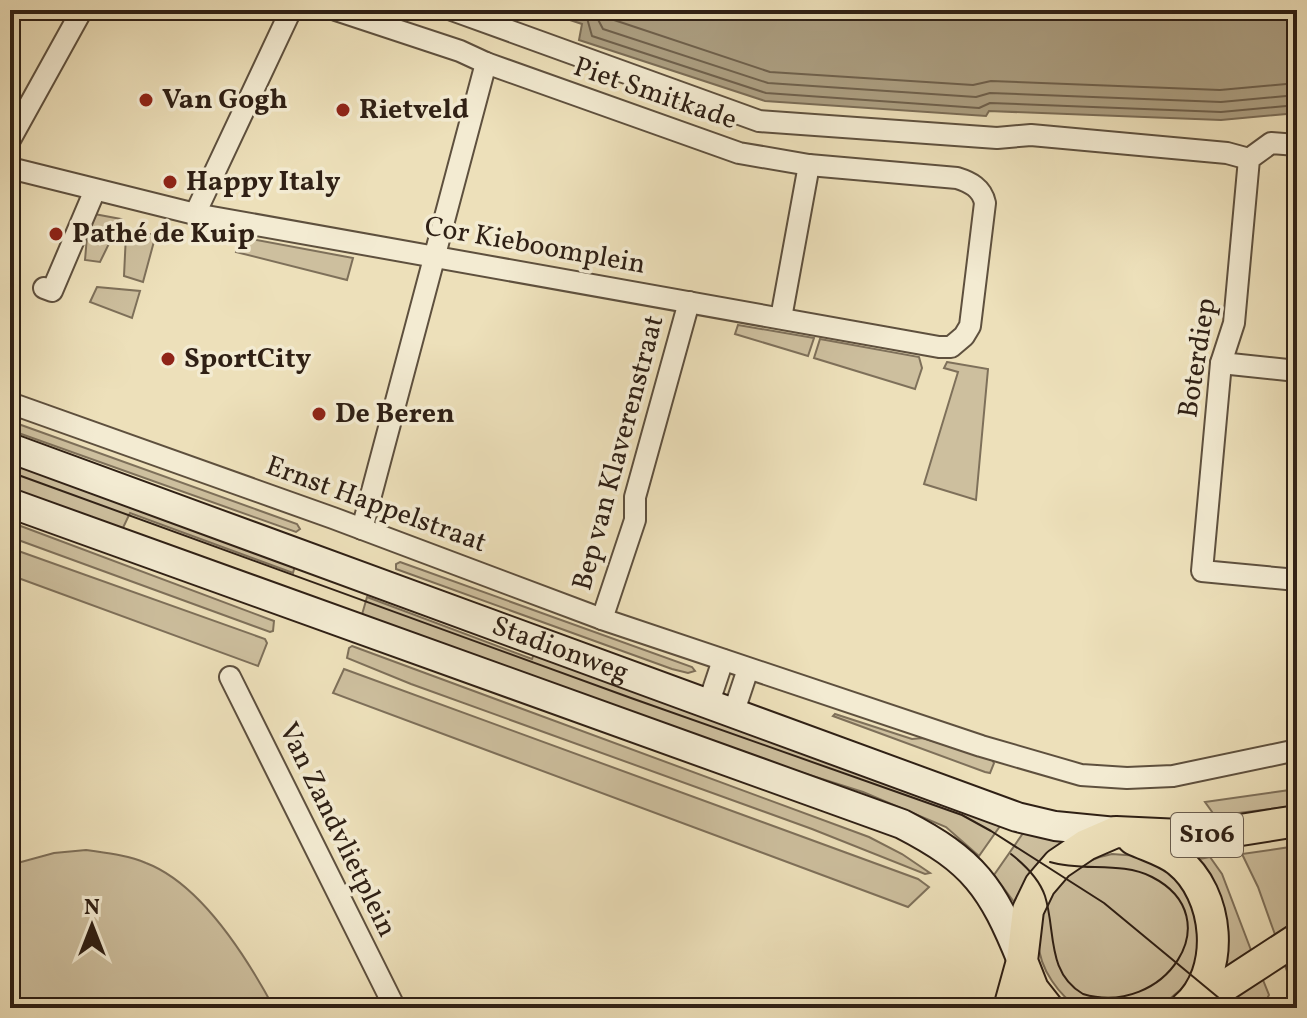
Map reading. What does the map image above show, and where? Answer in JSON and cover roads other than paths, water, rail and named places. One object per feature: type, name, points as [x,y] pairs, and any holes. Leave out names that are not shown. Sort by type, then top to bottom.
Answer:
[{"type":"main road","name":"Stadionweg","points":[[10,448],[1017,817],[1055,826],[1203,836],[1297,821]]},
{"type":"main road","name":"Stadionweg","points":[[10,503],[902,824],[948,849],[979,877],[1003,912],[1033,989],[1048,1008]]},
{"type":"main road","name":"Stadionweg","points":[[1022,961],[1028,910],[1046,876],[1086,845],[1116,832],[1177,859],[1198,883],[1211,924],[1207,996]]},
{"type":"main road","name":"Stadionweg","points":[[1207,996],[1297,939]]},
{"type":"main road","points":[[1009,1008],[1022,961]]},
{"type":"street","points":[[10,140],[82,10]]},
{"type":"street","points":[[195,214],[291,10]]},
{"type":"street","name":"Piet Smitkade","points":[[336,10],[460,51],[739,153],[809,165],[957,178],[968,182],[981,192],[985,203],[972,317],[964,336]]},
{"type":"street","name":"Piet Smitkade","points":[[452,10],[759,121],[1014,138],[1031,135],[1227,153],[1249,159]]},
{"type":"street","points":[[362,529],[486,63]]},
{"type":"street","points":[[1249,159],[1271,143],[1297,145]]},
{"type":"street","name":"Boterdiep","points":[[1249,159],[1234,323],[1221,363],[1202,571],[1297,580]]},
{"type":"street","points":[[781,318],[809,165]]},
{"type":"street","name":"Cor Kieboomplein","points":[[10,168],[94,193],[195,214],[939,347],[951,347],[964,336]]},
{"type":"street","points":[[44,288],[52,291],[94,193]]},
{"type":"street","name":"Bep van Klaverenstraat","points":[[602,619],[635,520],[635,497],[689,302]]},
{"type":"street","points":[[1221,363],[1297,371]]},
{"type":"street","name":"Ernst Happelstraat","points":[[10,403],[602,619],[981,746],[1081,775],[1127,778],[1173,776],[1297,750]]},
{"type":"street","points":[[721,710],[723,660]]},
{"type":"street","points":[[721,710],[748,669]]},
{"type":"street","name":"Van Zandvlietplein","points":[[230,677],[395,1008]]},
{"type":"water","points":[[540,10],[1297,10],[1297,113],[1221,120],[989,111],[986,116],[765,101],[579,40],[582,24]]},
{"type":"tram line","points":[[10,472],[962,815],[1104,903],[1231,1008]]},
{"type":"tram line","points":[[1011,854],[1031,872],[1042,889],[1054,950],[1071,985],[1083,994],[1113,998],[1139,992],[1162,978],[1178,960],[1187,938],[1186,916],[1175,895],[1152,877],[1140,872],[1050,862]]},
{"type":"place","name":"Van Gogh","points":[[146,100]]},
{"type":"place","name":"Rietveld","points":[[343,110]]},
{"type":"place","name":"Happy Italy","points":[[170,182]]},
{"type":"place","name":"Pathé de Kuip","points":[[56,234]]},
{"type":"place","name":"SportCity","points":[[168,359]]},
{"type":"place","name":"De Beren","points":[[319,414]]}]
